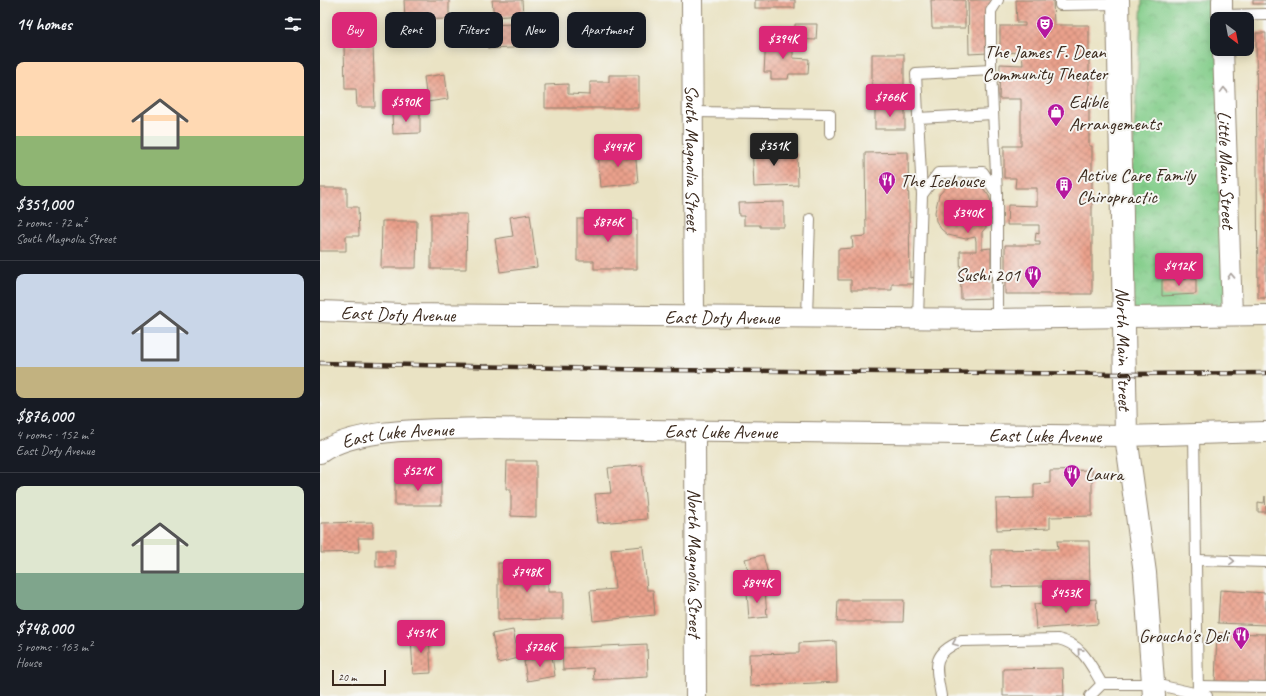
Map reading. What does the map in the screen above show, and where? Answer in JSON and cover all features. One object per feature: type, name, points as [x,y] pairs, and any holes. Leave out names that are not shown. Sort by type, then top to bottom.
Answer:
[{"type":"main road","name":"North Main Street","points":[[1118,2],[1126,436],[1145,573],[1154,690]]},
{"type":"street","name":"South Magnolia Street","points":[[692,0],[694,316]]},
{"type":"street","name":"Little Main Street","points":[[1223,56],[1232,315]]},
{"type":"street","name":"East Doty Avenue","points":[[320,311],[395,314],[997,319],[1266,315]]},
{"type":"street","name":"East Luke Avenue","points":[[320,453],[331,445],[383,432],[484,428],[1126,436],[1266,432]]},
{"type":"street","name":"North Magnolia Street","points":[[695,431],[696,696]]},
{"type":"lane","points":[[997,319],[997,194],[991,70],[991,11],[998,0]]},
{"type":"lane","points":[[1060,0],[1060,5],[1118,2]]},
{"type":"lane","points":[[1222,11],[1266,14]]},
{"type":"lane","points":[[918,318],[922,195],[916,74],[991,70]]},
{"type":"lane","points":[[693,112],[830,114],[830,133]]},
{"type":"lane","points":[[918,118],[993,114]]},
{"type":"lane","points":[[922,195],[938,174],[982,172],[997,194]]},
{"type":"lane","points":[[807,317],[810,219]]},
{"type":"lane","points":[[1194,434],[1201,692]]},
{"type":"lane","points":[[1197,560],[1266,562]]},
{"type":"lane","points":[[941,696],[936,666],[939,655],[949,646],[961,641],[1058,639],[1069,641],[1078,648],[1085,657],[1102,684]]},
{"type":"lane","points":[[1102,684],[1154,690],[1201,692],[1266,687]]},
{"type":"lane","points":[[1090,696],[1102,684]]},
{"type":"green space","points":[[1142,0],[1216,0],[1217,12],[1210,12],[1210,56],[1219,56],[1232,315],[1123,317]]},
{"type":"building","points":[[404,0],[449,0],[449,12],[444,12],[444,19],[436,19],[436,12],[405,12]]},
{"type":"building","points":[[492,0],[522,0],[523,12],[511,12],[511,16],[503,16],[503,12],[493,12]]},
{"type":"building","points":[[755,0],[795,0],[795,8],[755,8]]},
{"type":"building","points":[[931,0],[965,0],[965,28],[932,28]]},
{"type":"building","points":[[968,0],[994,0],[992,6],[988,6],[988,53],[969,54]]},
{"type":"building","points":[[1016,0],[1053,0],[1054,25],[1089,25],[1089,146],[1092,146],[1092,294],[1005,294],[1005,245],[1040,245],[1040,241],[1035,241],[1036,233],[1039,234],[1039,225],[1007,225],[1008,205],[1037,206],[1037,188],[1015,188],[1016,178],[1004,178],[1004,146],[1021,146],[1021,99],[999,99],[1000,64],[1023,65],[1022,52],[1000,53],[1000,26],[1025,26],[1025,23],[1017,23]]},
{"type":"building","points":[[1253,0],[1266,0],[1266,4],[1253,4]]},
{"type":"building","points":[[503,24],[511,24],[511,48],[513,48],[488,49],[503,48]]},
{"type":"building","points":[[795,24],[817,24],[816,40],[795,39]]},
{"type":"building","points":[[1256,33],[1266,33],[1266,298],[1258,298]]},
{"type":"building","points":[[766,38],[793,40],[793,58],[809,59],[808,74],[789,74],[788,79],[771,79],[771,72],[764,72]]},
{"type":"building","points":[[344,48],[373,48],[375,107],[357,107],[356,89],[345,89]]},
{"type":"building","points":[[872,54],[904,54],[904,92],[872,92]]},
{"type":"building","points":[[445,74],[448,99],[427,102],[424,77]]},
{"type":"building","points":[[609,75],[639,75],[639,108],[545,108],[545,85],[568,84],[568,94],[590,95],[590,82],[609,82]]},
{"type":"building","points":[[875,106],[905,106],[905,129],[875,129]]},
{"type":"building","points":[[420,112],[420,133],[393,134],[392,113]]},
{"type":"building","points":[[775,143],[775,154],[797,153],[798,185],[754,187],[752,144]]},
{"type":"building","points":[[635,149],[638,183],[601,187],[598,153]]},
{"type":"building","name":"The Icehouse","points":[[908,152],[910,278],[914,277],[914,284],[892,284],[892,290],[851,290],[851,280],[838,280],[838,249],[853,248],[852,237],[866,236],[865,153]]},
{"type":"building","points":[[964,181],[974,183],[983,188],[989,196],[992,205],[992,216],[988,225],[982,232],[982,249],[991,248],[991,298],[961,299],[960,251],[976,251],[975,237],[966,239],[948,235],[941,229],[936,221],[935,212],[939,195],[946,187],[954,182]]},
{"type":"building","points":[[320,188],[347,188],[347,207],[358,207],[359,236],[346,236],[346,251],[320,251]]},
{"type":"building","points":[[784,202],[784,227],[744,225],[744,216],[739,216],[738,203]]},
{"type":"building","points":[[431,214],[467,214],[466,269],[431,269]]},
{"type":"building","points":[[530,214],[537,267],[500,272],[495,239],[513,236],[510,217]]},
{"type":"building","points":[[577,219],[637,219],[637,269],[594,269],[594,261],[577,261]]},
{"type":"building","points":[[382,221],[417,221],[416,268],[381,268]]},
{"type":"building","points":[[1196,279],[1196,294],[1162,296],[1162,280]]},
{"type":"building","points":[[507,461],[536,461],[536,517],[511,516],[511,489],[506,489]]},
{"type":"building","points":[[642,465],[647,519],[598,523],[595,494],[611,493],[608,468]]},
{"type":"building","points":[[1092,470],[1092,516],[1050,517],[1050,528],[997,530],[996,499],[1034,498],[1034,484],[1050,483],[1050,471]]},
{"type":"building","points":[[395,480],[441,480],[441,505],[395,505]]},
{"type":"building","points":[[1265,496],[1266,512],[1258,512],[1258,502],[1264,503]]},
{"type":"building","points":[[373,522],[373,538],[358,538],[359,552],[321,553],[321,523]]},
{"type":"building","points":[[1057,541],[1089,541],[1090,585],[992,587],[991,550],[1058,549]]},
{"type":"building","points":[[643,546],[647,590],[653,590],[655,615],[593,621],[590,591],[615,589],[611,549]]},
{"type":"building","points":[[376,550],[395,550],[395,567],[376,567]]},
{"type":"building","points":[[763,555],[768,574],[750,578],[745,559]]},
{"type":"building","points":[[498,563],[548,563],[548,592],[563,592],[563,619],[498,620]]},
{"type":"building","points":[[765,590],[767,617],[749,619],[747,592]]},
{"type":"building","points":[[1220,590],[1266,593],[1266,625],[1218,623]]},
{"type":"building","points":[[1096,599],[1098,624],[1036,629],[1034,604]]},
{"type":"building","points":[[838,600],[904,600],[903,622],[837,622]]},
{"type":"building","points":[[513,630],[519,658],[498,663],[492,634]]},
{"type":"building","name":"Groucho's Deli","points":[[1217,633],[1266,634],[1266,685],[1215,683]]},
{"type":"building","points":[[429,635],[431,673],[413,674],[411,636]]},
{"type":"building","points":[[836,641],[837,682],[750,686],[749,654],[799,653],[799,643]]},
{"type":"building","points":[[647,644],[648,677],[594,680],[593,668],[563,670],[562,648]]},
{"type":"building","points":[[552,656],[555,676],[527,681],[524,661]]},
{"type":"building","points":[[1063,668],[1064,696],[1003,696],[1003,669]]},
{"type":"railway","points":[[320,363],[662,370],[1124,374],[1266,373]]},
{"type":"place","name":"The James F. Dean Community Theater","points":[[1045,39]]},
{"type":"place","name":"Edible Arrangements","points":[[1056,127]]},
{"type":"place","name":"The Icehouse","points":[[887,195]]},
{"type":"place","name":"Active Care Family Chiropractic","points":[[1064,200]]},
{"type":"place","name":"Sushi 201","points":[[1033,289]]},
{"type":"place","name":"Laura","points":[[1072,488]]},
{"type":"place","name":"Groucho's Deli","points":[[1241,650]]}]
